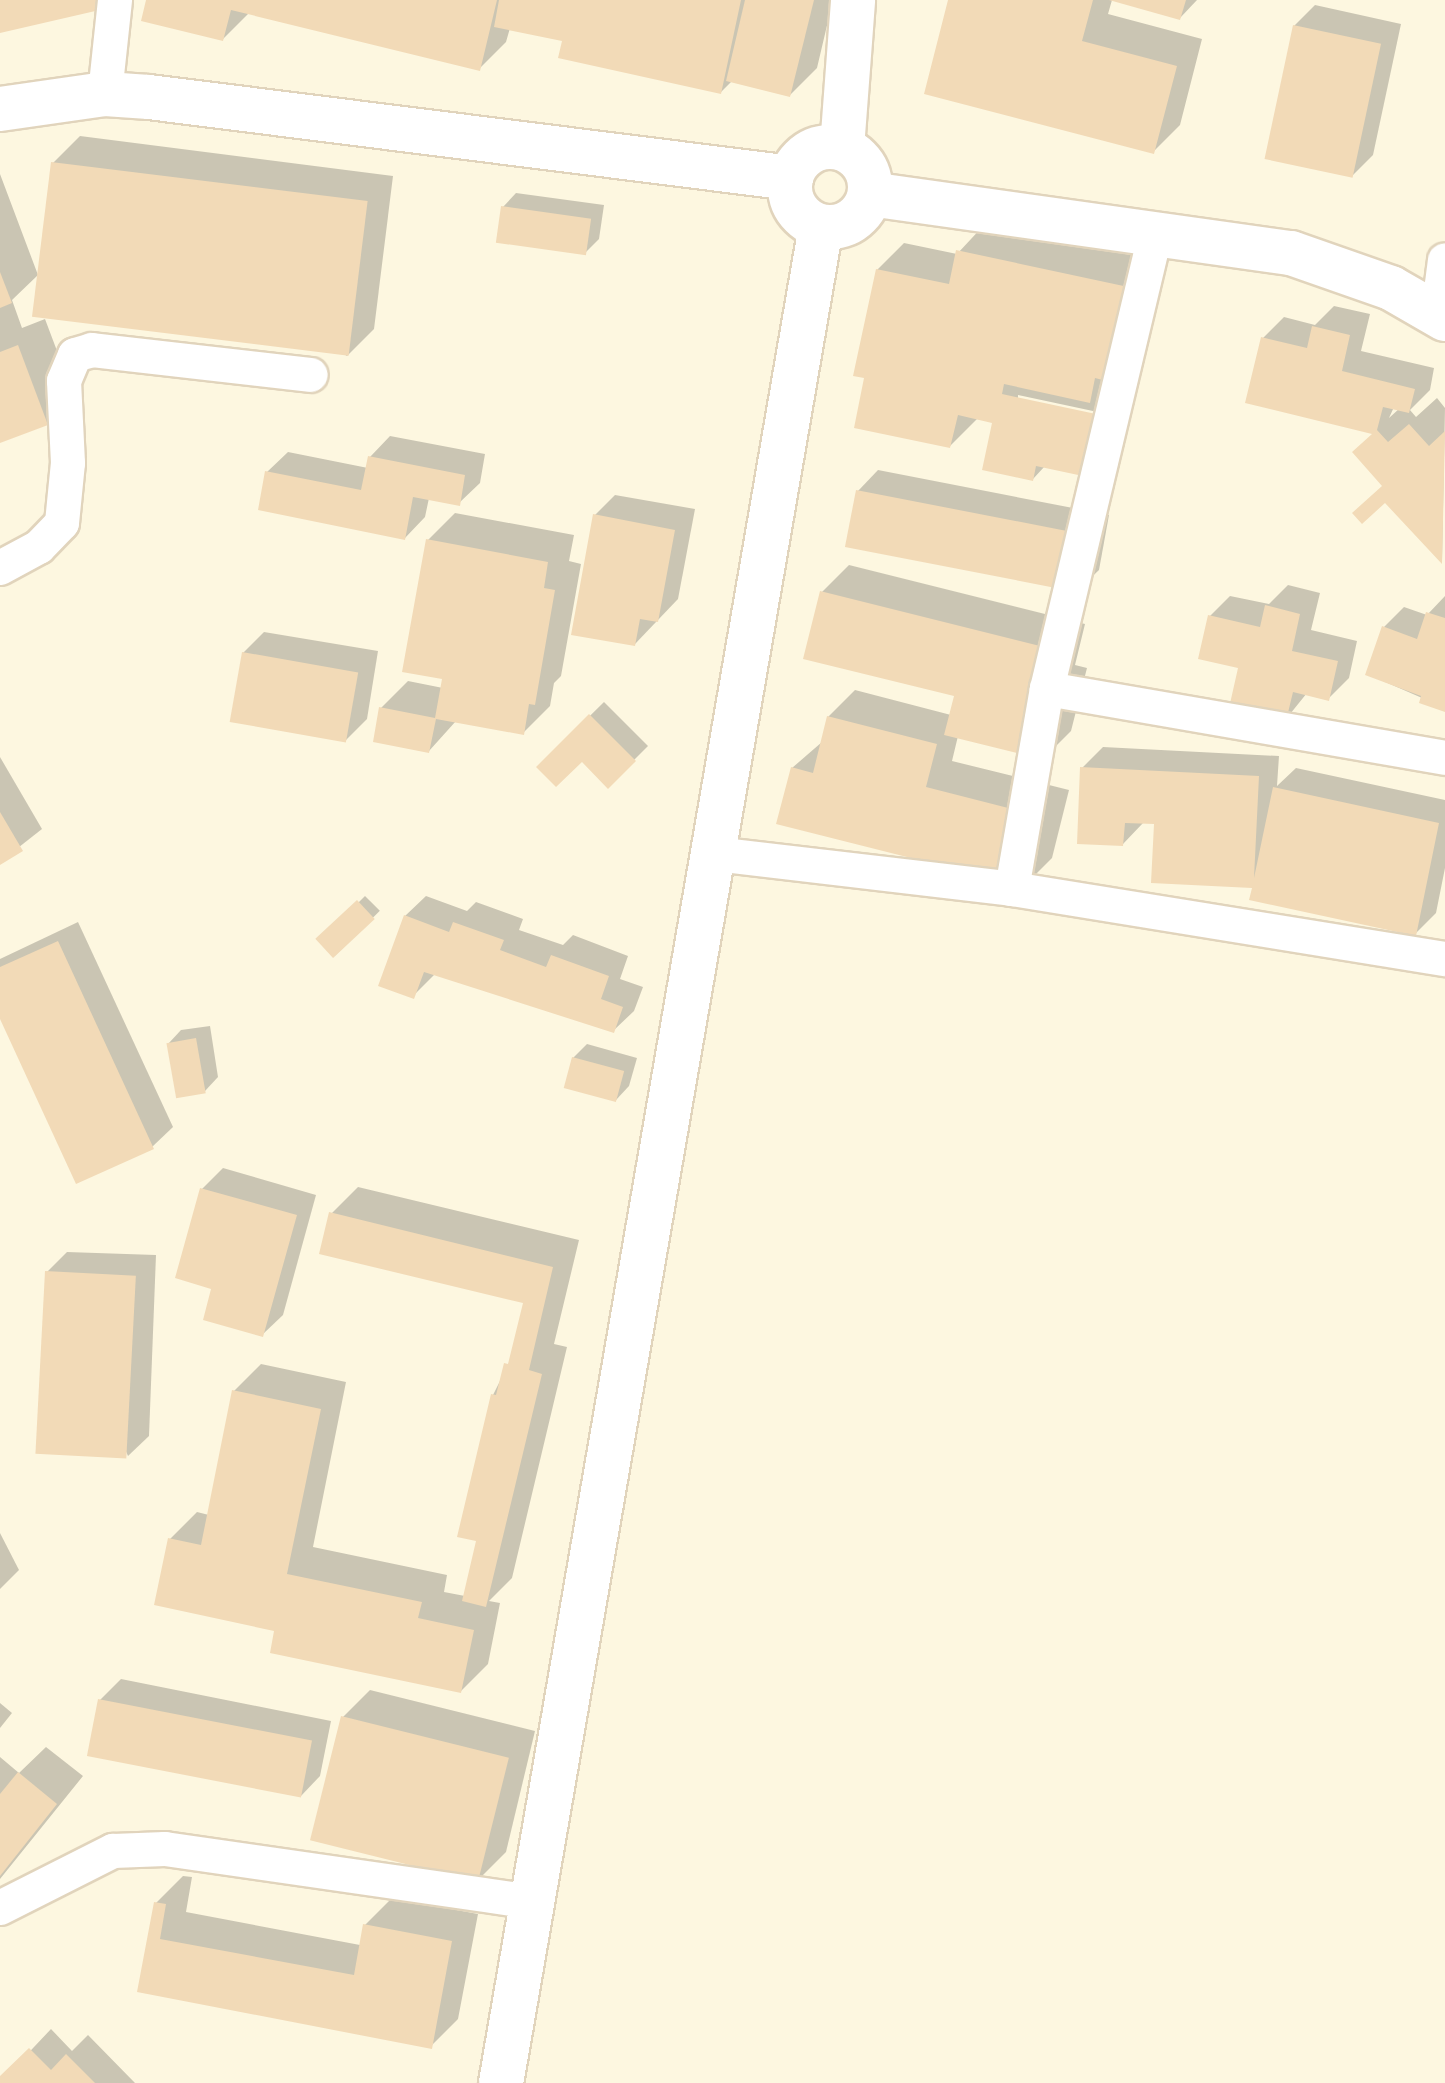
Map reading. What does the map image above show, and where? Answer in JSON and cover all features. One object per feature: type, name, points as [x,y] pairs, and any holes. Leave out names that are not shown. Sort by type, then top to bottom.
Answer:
[{"type":"street","points":[[105,94],[115,0]]},
{"type":"street","points":[[842,148],[853,0]]},
{"type":"street","points":[[0,109],[105,94],[791,178]]},
{"type":"street","points":[[842,148],[867,171],[870,194],[863,211],[849,223],[821,226],[796,209],[791,178],[810,152],[842,148]]},
{"type":"street","points":[[870,194],[1291,253],[1342,267],[1441,316],[1445,260]]},
{"type":"street","points":[[501,2083],[716,854],[821,226]]},
{"type":"street","points":[[1012,889],[1047,689],[1156,233]]},
{"type":"street","points":[[0,568],[39,547],[62,523],[68,463],[64,381],[75,355],[92,350],[311,375]]},
{"type":"street","points":[[1047,689],[1445,758]]},
{"type":"street","points":[[716,854],[1012,889],[1445,959]]},
{"type":"street","points":[[0,1908],[113,1851],[165,1849],[533,1902]]},
{"type":"building","points":[[0,0],[102,0],[104,9],[0,33]]},
{"type":"building","points":[[146,0],[497,0],[480,71],[231,10],[223,41],[141,21]]},
{"type":"building","points":[[499,0],[741,0],[721,94],[558,58],[562,41],[494,27]]},
{"type":"building","points":[[745,0],[814,0],[790,97],[726,81]]},
{"type":"building","points":[[948,0],[1093,0],[1082,41],[1177,66],[1154,154],[924,94]]},
{"type":"building","points":[[1109,0],[1186,0],[1180,20]]},
{"type":"building","points":[[1293,25],[1381,44],[1353,178],[1265,159]]},
{"type":"building","points":[[51,162],[368,201],[349,356],[32,317]]},
{"type":"building","points":[[501,206],[591,219],[586,255],[496,243]]},
{"type":"building","points":[[956,250],[1133,288],[1114,383],[1095,378],[1090,403],[1004,384],[1002,394],[1110,417],[1097,479],[1036,466],[1033,481],[982,470],[992,423],[958,415],[950,448],[854,428],[864,378],[853,376],[876,269],[949,284]]},
{"type":"building","points":[[0,272],[12,303],[0,308]]},
{"type":"building","points":[[1312,326],[1350,335],[1342,371],[1415,389],[1409,413],[1383,407],[1377,430],[1388,442],[1409,424],[1429,446],[1445,431],[1442,564],[1385,503],[1362,524],[1352,513],[1382,486],[1352,452],[1372,434],[1245,403],[1261,337],[1307,348]]},
{"type":"building","points":[[18,345],[48,425],[0,443],[0,352]]},
{"type":"building","points":[[368,456],[465,475],[460,506],[413,497],[405,540],[258,510],[265,471],[361,490]]},
{"type":"building","points":[[856,490],[1089,535],[1078,592],[845,547]]},
{"type":"building","points":[[593,514],[675,530],[658,622],[640,619],[635,646],[571,635]]},
{"type":"building","points":[[426,539],[548,562],[544,588],[555,590],[535,705],[529,704],[524,735],[436,719],[429,753],[373,742],[379,707],[435,718],[442,679],[402,672]]},
{"type":"building","points":[[820,591],[1060,651],[1045,760],[944,735],[954,696],[803,659]]},
{"type":"building","points":[[1265,605],[1300,614],[1292,651],[1338,661],[1329,701],[1293,692],[1286,721],[1229,708],[1238,668],[1198,659],[1208,615],[1260,627]]},
{"type":"building","points":[[1426,612],[1445,618],[1445,712],[1419,703],[1421,696],[1365,675],[1382,626],[1417,639]]},
{"type":"building","points":[[242,652],[358,672],[346,742],[230,722]]},
{"type":"building","points":[[589,714],[636,761],[608,789],[582,762],[556,787],[536,767]]},
{"type":"building","points":[[827,716],[937,744],[926,787],[1043,817],[1026,887],[776,824],[791,767],[813,773]]},
{"type":"building","points":[[1080,767],[1259,776],[1254,878],[1273,787],[1439,823],[1416,936],[1249,900],[1252,888],[1151,883],[1154,824],[1125,823],[1123,846],[1077,844]]},
{"type":"building","points":[[0,812],[23,851],[0,865]]},
{"type":"building","points":[[357,900],[375,919],[333,958],[315,939]]},
{"type":"building","points":[[404,915],[449,932],[453,922],[504,940],[500,950],[546,967],[551,955],[609,976],[601,999],[623,1007],[614,1033],[424,972],[414,999],[378,986]]},
{"type":"building","points":[[58,941],[154,1149],[76,1184],[0,1019],[0,967]]},
{"type":"building","points":[[196,1038],[206,1093],[176,1098],[166,1043]]},
{"type":"building","points":[[572,1057],[624,1071],[616,1102],[564,1088]]},
{"type":"building","points":[[200,1188],[297,1215],[263,1337],[203,1320],[211,1289],[175,1278]]},
{"type":"building","points":[[329,1212],[553,1267],[529,1370],[542,1374],[486,1607],[462,1601],[476,1541],[457,1537],[491,1394],[496,1395],[504,1363],[508,1364],[523,1303],[319,1254]]},
{"type":"building","points":[[45,1271],[136,1276],[126,1459],[35,1454]]},
{"type":"building","points":[[232,1390],[321,1409],[287,1574],[422,1602],[418,1618],[474,1630],[461,1693],[270,1653],[274,1631],[154,1605],[168,1538],[201,1545]]},
{"type":"building","points":[[98,1699],[312,1741],[301,1798],[87,1756]]},
{"type":"building","points":[[341,1716],[509,1758],[478,1882],[310,1840]]},
{"type":"building","points":[[18,1772],[57,1804],[0,1876],[0,1794]]},
{"type":"building","points":[[154,1902],[166,1904],[160,1939],[354,1975],[363,1924],[452,1941],[432,2049],[137,1992]]},
{"type":"building","points":[[29,2048],[51,2070],[66,2054],[95,2083],[0,2083],[0,2076]]}]
